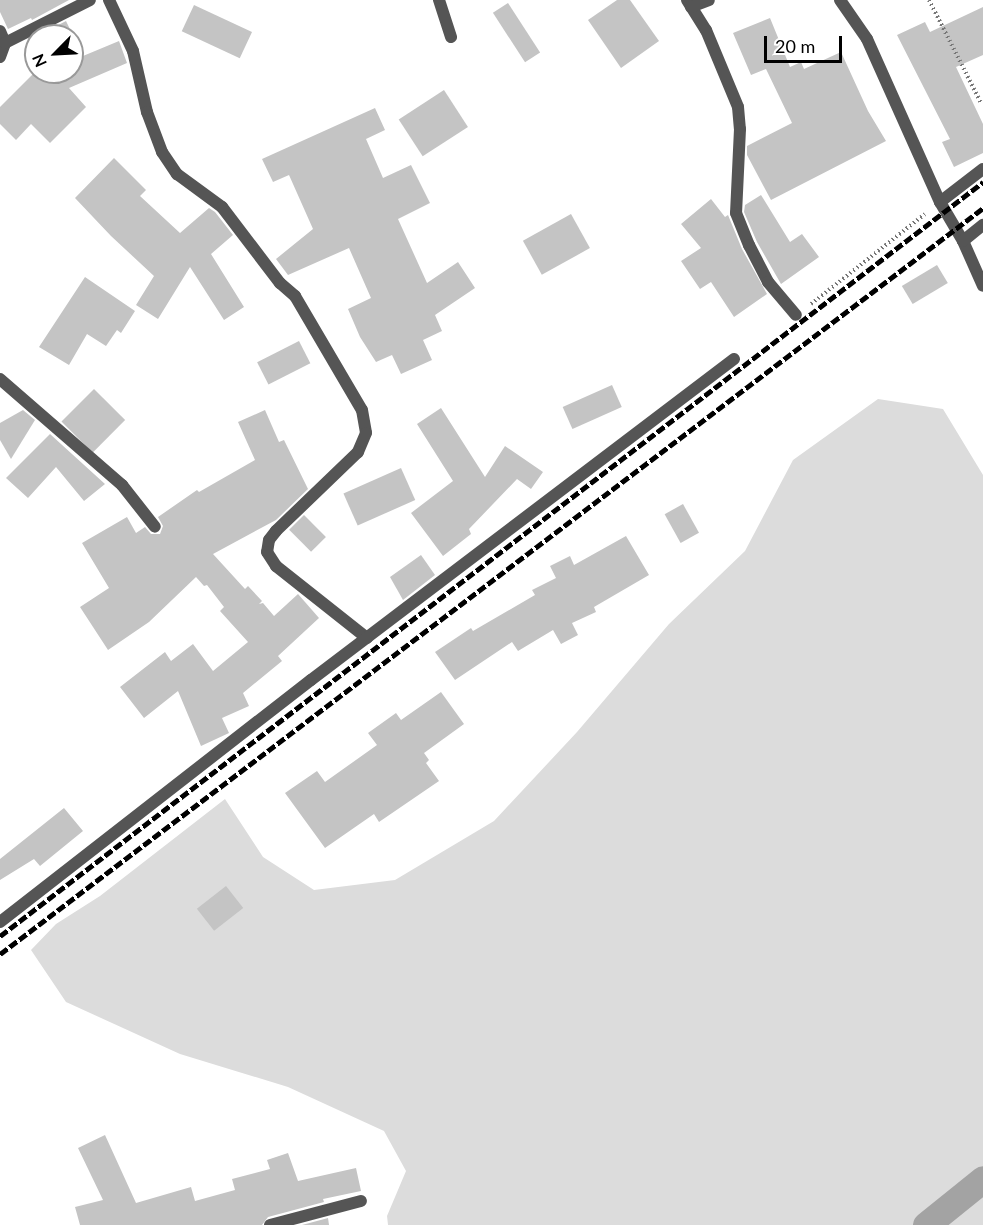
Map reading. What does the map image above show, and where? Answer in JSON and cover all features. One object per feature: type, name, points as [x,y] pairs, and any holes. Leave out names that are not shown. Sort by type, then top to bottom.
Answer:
[{"type":"street","points":[[0,57],[5,44],[90,0]]},
{"type":"street","points":[[109,0],[133,51],[147,112],[162,152],[177,174],[222,207],[280,282],[295,296],[362,410],[366,433],[358,452],[276,531],[269,540],[267,552],[276,566],[367,638]]},
{"type":"street","points":[[439,0],[451,37]]},
{"type":"street","points":[[709,0],[689,3],[706,30],[738,107],[741,129],[736,213],[768,282],[796,315]]},
{"type":"street","points":[[840,0],[867,39],[940,202],[963,241],[983,286]]},
{"type":"street","points":[[0,31],[5,44]]},
{"type":"street","points":[[940,202],[983,169]]},
{"type":"street","points":[[963,241],[983,225]]},
{"type":"street","points":[[0,922],[367,638],[734,359]]},
{"type":"street","points":[[0,379],[122,485],[154,527]]},
{"type":"street","points":[[270,1225],[360,1201]]},
{"type":"path","points":[[928,0],[981,103]]},
{"type":"path","points":[[796,315],[940,202]]},
{"type":"shaded area","points":[[878,399],[943,409],[983,475],[983,1225],[388,1225],[387,1216],[406,1171],[384,1131],[288,1087],[180,1054],[66,1002],[31,950],[56,924],[100,896],[225,799],[263,857],[314,890],[395,880],[494,821],[577,732],[669,624],[745,551],[793,460]]},
{"type":"building","points":[[0,0],[69,0],[32,20],[31,18],[8,29],[0,12]]},
{"type":"building","points":[[617,0],[630,0],[659,41],[621,68],[588,20]]},
{"type":"building","points":[[508,3],[540,52],[525,62],[493,13]]},
{"type":"building","points":[[194,5],[252,32],[240,58],[182,31]]},
{"type":"building","points":[[983,7],[983,55],[956,67],[983,124],[983,153],[954,167],[942,142],[950,139],[897,35],[925,22],[930,32]]},
{"type":"building","points":[[770,18],[790,67],[801,62],[804,69],[841,52],[868,111],[886,141],[771,200],[747,155],[747,146],[792,123],[766,69],[751,75],[733,33]]},
{"type":"building","points":[[119,41],[127,63],[84,82],[84,56]]},
{"type":"building","points":[[24,83],[78,84],[69,88],[86,107],[50,143],[31,124],[16,140],[0,124],[0,107]]},
{"type":"building","points":[[444,90],[468,127],[423,156],[399,119]]},
{"type":"building","points":[[375,108],[385,130],[366,139],[383,178],[411,165],[430,203],[398,219],[427,283],[458,262],[475,288],[435,315],[442,331],[423,340],[432,360],[401,374],[392,355],[376,362],[360,337],[348,309],[371,298],[349,248],[288,275],[276,259],[313,229],[289,175],[273,182],[262,159]]},
{"type":"building","points":[[114,158],[146,190],[140,196],[180,233],[209,208],[215,212],[233,235],[211,254],[244,307],[224,320],[190,267],[158,319],[136,305],[154,276],[75,198]]},
{"type":"building","points":[[761,195],[790,242],[802,234],[819,257],[781,284],[757,242],[744,212],[745,205]]},
{"type":"building","points":[[711,199],[725,217],[728,215],[742,249],[767,294],[734,317],[711,282],[700,289],[681,261],[701,248],[681,224]]},
{"type":"building","points":[[571,214],[590,248],[542,275],[523,241]]},
{"type":"building","points":[[937,265],[948,283],[913,304],[902,286]]},
{"type":"building","points":[[85,277],[135,311],[121,333],[117,330],[106,346],[87,334],[69,365],[39,347]]},
{"type":"building","points":[[299,341],[310,363],[268,385],[257,362]]},
{"type":"building","points":[[612,385],[622,407],[572,429],[563,407]]},
{"type":"building","points":[[94,389],[125,420],[93,453],[61,422]]},
{"type":"building","points":[[441,408],[485,477],[505,446],[543,472],[531,489],[517,479],[469,529],[471,534],[443,556],[411,513],[453,481],[417,424]]},
{"type":"building","points":[[23,410],[35,420],[11,459],[0,440],[0,423]]},
{"type":"building","points":[[265,410],[279,442],[284,440],[308,489],[276,520],[213,554],[245,589],[248,586],[262,601],[259,604],[263,603],[274,616],[298,594],[319,618],[278,656],[282,661],[243,693],[249,706],[222,718],[229,733],[201,746],[178,691],[144,718],[120,687],[165,652],[171,661],[193,644],[213,671],[248,642],[220,611],[224,607],[207,585],[204,586],[196,577],[149,622],[108,650],[80,607],[109,588],[82,543],[127,517],[136,533],[145,527],[151,534],[160,534],[163,526],[158,517],[197,490],[199,492],[255,460],[238,422]]},
{"type":"building","points":[[50,434],[105,484],[84,501],[56,467],[28,498],[6,478]]},
{"type":"building","points":[[401,468],[415,500],[358,526],[343,494]]},
{"type":"building","points":[[683,504],[699,533],[681,543],[665,514]]},
{"type":"building","points":[[304,515],[326,537],[311,552],[289,530]]},
{"type":"building","points":[[626,536],[649,575],[594,607],[596,612],[572,623],[578,635],[561,644],[553,630],[518,651],[512,642],[455,680],[435,652],[471,628],[473,631],[535,595],[532,590],[556,578],[550,566],[570,556],[574,565]]},
{"type":"building","points":[[421,555],[435,575],[403,600],[390,577]]},
{"type":"building","points":[[441,692],[464,724],[424,753],[429,760],[426,763],[439,781],[379,822],[374,814],[325,848],[285,793],[317,771],[325,782],[377,745],[368,733],[396,713],[401,720]]},
{"type":"building","points":[[64,808],[83,831],[40,866],[34,859],[0,880],[0,859]]},
{"type":"building","points":[[226,886],[243,908],[214,931],[197,909]]},
{"type":"building","points":[[105,1135],[136,1203],[191,1187],[195,1201],[235,1190],[232,1179],[270,1169],[267,1160],[288,1153],[298,1181],[356,1168],[361,1191],[323,1199],[324,1202],[268,1217],[262,1225],[80,1225],[75,1207],[103,1200],[78,1148]]},
{"type":"building","points":[[328,1218],[329,1225],[302,1225]]},
{"type":"waterway","points":[[926,1225],[983,1179]]},
{"type":"railway","points":[[0,936],[983,182]]},
{"type":"railway","points":[[0,954],[983,208]]}]
